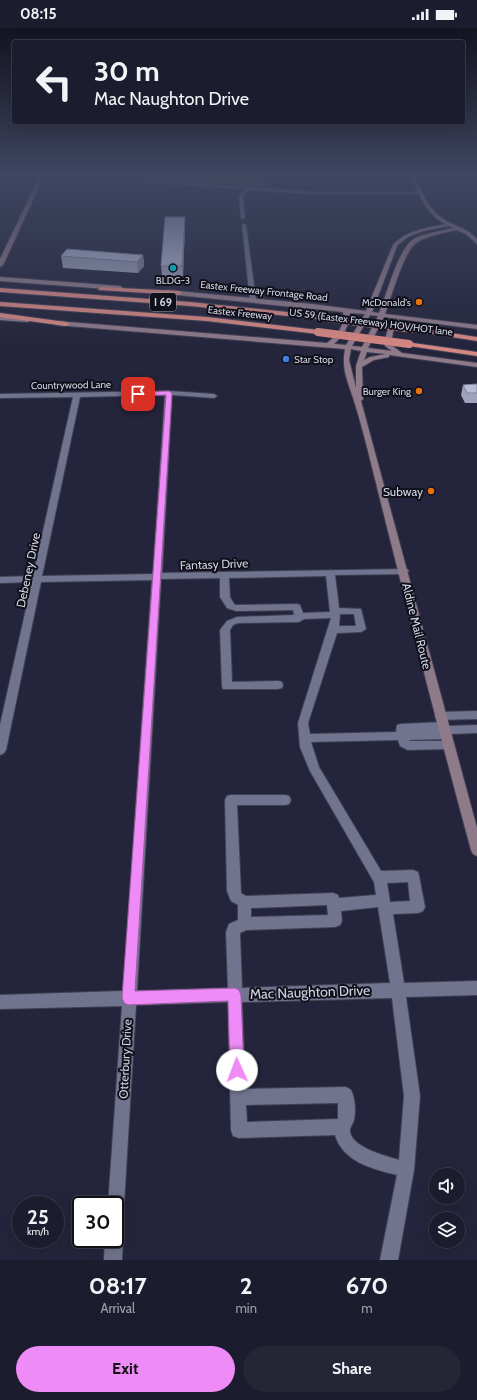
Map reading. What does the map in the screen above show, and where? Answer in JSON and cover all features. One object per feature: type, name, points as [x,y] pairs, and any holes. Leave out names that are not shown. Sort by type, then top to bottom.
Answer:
[{"type":"highway","points":[[0,282],[179,293]]},
{"type":"highway","name":"Eastex Freeway","points":[[0,290],[190,304],[326,318],[411,336],[477,354]]},
{"type":"highway","name":"US 59 (Eastex Freeway) HOV/HOT lane","points":[[0,296],[159,309],[320,329]]},
{"type":"highway","name":"Eastex Freeway","points":[[0,304],[411,336],[477,339]]},
{"type":"highway","points":[[0,316],[66,324]]},
{"type":"highway","name":"US 59 (Eastex Freeway) HOV/HOT lane","points":[[411,336],[477,346]]},
{"type":"main road","points":[[0,265],[14,233]]},
{"type":"main road","name":"Aldine Mail Route","points":[[413,233],[399,240],[394,246],[369,312],[348,347],[346,360],[348,374],[358,402],[404,571],[444,730],[477,850]]},
{"type":"main road","points":[[420,233],[426,236]]},
{"type":"main road","name":"Aldine Mail Route","points":[[358,402],[359,366],[364,350],[382,314],[402,260],[412,243],[426,236],[436,233]]},
{"type":"main road","points":[[469,233],[477,242]]},
{"type":"main road","points":[[390,259],[402,260]]},
{"type":"main road","name":"Eastex Freeway Frontage Road","points":[[0,279],[179,293],[333,308],[477,327]]},
{"type":"main road","points":[[378,288],[391,290]]},
{"type":"main road","points":[[333,308],[363,304],[374,299]]},
{"type":"main road","points":[[327,346],[335,341],[347,323],[347,313],[340,309]]},
{"type":"main road","points":[[405,355],[392,350],[388,346],[388,338],[391,328],[398,322],[408,318]]},
{"type":"main road","points":[[66,324],[171,331],[348,347],[477,365]]},
{"type":"main road","points":[[359,366],[372,358],[405,355]]},
{"type":"street","points":[[245,233],[253,300]]},
{"type":"street","name":"Countrywood Lane","points":[[0,396],[169,393],[214,396]]},
{"type":"street","name":"Otterbury Drive","points":[[116,1196],[128,998],[158,577],[169,393]]},
{"type":"street","name":"Debeney Drive","points":[[0,750],[77,394]]},
{"type":"street","name":"Fantasy Drive","points":[[0,580],[404,571]]},
{"type":"street","points":[[330,573],[336,613],[334,630],[304,717],[305,738],[309,756],[314,768],[378,877],[394,959],[412,1096],[410,1140],[406,1170],[389,1260]]},
{"type":"street","points":[[224,575],[226,601],[230,606],[236,608],[297,607],[299,619],[237,620],[230,622],[225,630],[227,686],[278,685]]},
{"type":"street","points":[[236,608],[237,620]]},
{"type":"street","points":[[298,616],[358,611],[361,629],[334,630]]},
{"type":"street","points":[[477,715],[444,730],[408,746],[404,743],[402,736],[402,728],[444,730],[477,729]]},
{"type":"street","points":[[305,738],[402,736]]},
{"type":"street","points":[[285,800],[231,800],[232,891],[236,897],[244,902],[333,899],[335,921],[244,924],[237,927],[233,932],[239,1130],[342,1128]]},
{"type":"street","points":[[333,905],[363,903],[418,907],[413,876],[378,877]]},
{"type":"street","points":[[244,902],[244,924]]},
{"type":"street","name":"Mac Naughton Drive","points":[[0,1002],[398,989],[477,988]]},
{"type":"street","points":[[238,1096],[346,1095],[346,1120],[342,1128],[345,1141],[352,1149],[363,1156],[406,1170]]},
{"type":"street","points":[[113,1260],[114,1248]]},
{"type":"building","points":[[164,233],[184,233],[182,266],[161,266]]},
{"type":"building","points":[[67,249],[143,255],[137,262],[61,256]]},
{"type":"building","points":[[477,384],[477,393],[467,393],[463,385]]},
{"type":"place","name":"BLDG-3","points":[[173,268]]},
{"type":"place","name":"McDonald's","points":[[419,302]]},
{"type":"place","name":"Star Stop","points":[[286,359]]},
{"type":"place","name":"Burger King","points":[[419,391]]},
{"type":"place","name":"Subway","points":[[431,491]]},
{"type":"route","points":[[138,394],[169,393],[158,577],[128,998],[235,995],[237,1070]]}]
